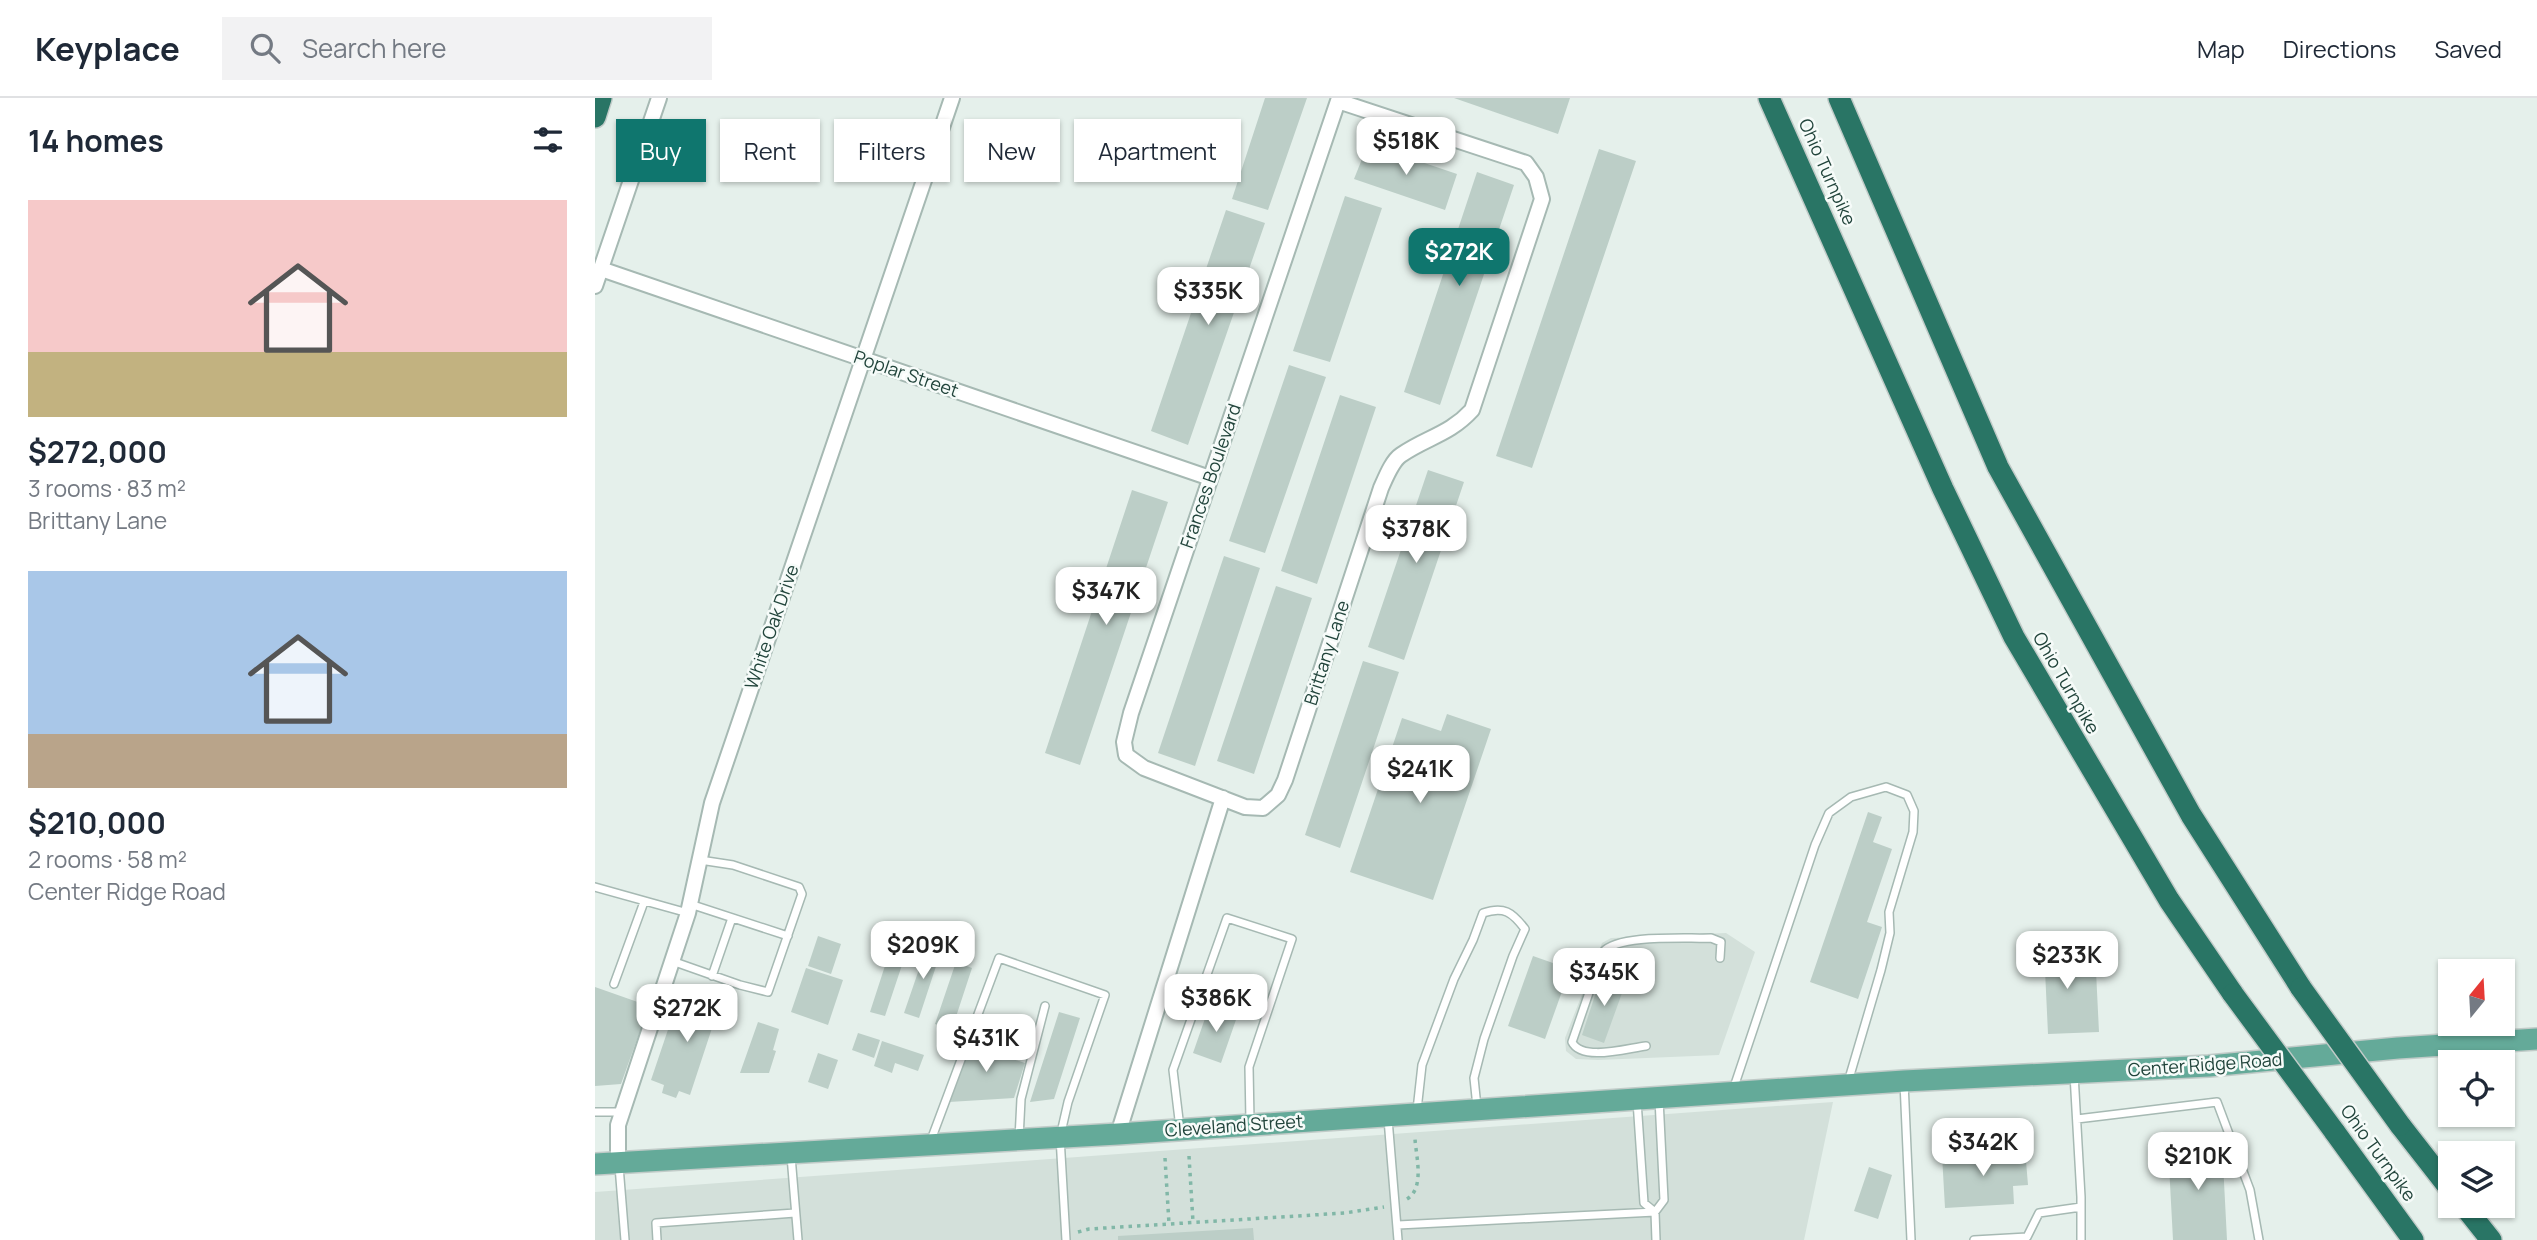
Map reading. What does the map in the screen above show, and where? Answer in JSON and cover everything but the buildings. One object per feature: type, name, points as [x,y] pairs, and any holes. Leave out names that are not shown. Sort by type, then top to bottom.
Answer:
[{"type":"highway","points":[[595,117],[601,98]]},
{"type":"highway","name":"Ohio Turnpike","points":[[1769,98],[1970,547],[2014,637],[2055,710],[2169,900],[2233,994],[2413,1240]]},
{"type":"highway","name":"Ohio Turnpike","points":[[1839,98],[1999,467],[2085,627],[2191,815],[2301,988],[2438,1174]]},
{"type":"highway","points":[[2474,1218],[2491,1240]]},
{"type":"main road","name":"Center Ridge Road","points":[[1873,1084],[2209,1066],[2398,1048],[2537,1039]]},
{"type":"main road","name":"Cleveland Street","points":[[595,1164],[1118,1134],[1873,1084]]},
{"type":"street","points":[[595,286],[659,98]]},
{"type":"street","name":"White Oak Drive","points":[[618,1162],[618,1125],[689,908],[712,803],[952,98]]},
{"type":"street","name":"Frances Boulevard","points":[[1263,808],[1245,807],[1145,768],[1126,755],[1124,742],[1131,713],[1338,99]]},
{"type":"street","name":"Brittany Lane","points":[[1263,808],[1278,795],[1285,780],[1381,488],[1399,456],[1445,433],[1459,424],[1472,410],[1542,199],[1541,188],[1526,163],[1338,99]]},
{"type":"street","name":"Poplar Street","points":[[601,270],[1210,478]]},
{"type":"street","points":[[1118,1134],[1223,798]]},
{"type":"lane","points":[[1731,1094],[1815,845],[1829,813],[1851,797],[1886,787],[1907,795],[1914,811],[1913,832],[1889,912],[1890,933],[1881,970],[1847,1086]]},
{"type":"lane","points":[[672,961],[768,992],[802,894],[799,887],[733,865],[700,860]]},
{"type":"lane","points":[[595,887],[644,902],[689,908],[732,918],[788,936]]},
{"type":"lane","points":[[614,984],[644,902]]},
{"type":"lane","points":[[1417,1114],[1422,1065],[1445,1004],[1483,913],[1495,909],[1513,914],[1525,929],[1509,968],[1477,1065],[1474,1078],[1478,1110]]},
{"type":"lane","points":[[712,976],[732,918]]},
{"type":"lane","points":[[1180,1130],[1173,1070],[1227,918],[1292,939],[1249,1068],[1251,1125]]},
{"type":"lane","points":[[1646,1046],[1593,1053],[1578,1050],[1572,1042],[1603,953],[1608,947],[1622,942],[1711,939],[1721,942],[1723,946],[1720,958]]},
{"type":"lane","points":[[929,1145],[999,958],[1105,995],[1068,1102],[1060,1137],[1066,1240]]},
{"type":"lane","points":[[1019,1140],[1021,1099],[1045,1006]]},
{"type":"lane","points":[[2074,1074],[2081,1240]]},
{"type":"lane","points":[[1904,1081],[1911,1240]]},
{"type":"lane","points":[[1656,1240],[1655,1212],[1664,1200],[1659,1098]]},
{"type":"lane","points":[[1637,1100],[1644,1203],[1655,1212]]},
{"type":"lane","points":[[2077,1119],[2217,1102],[2250,1190],[2259,1240]]},
{"type":"lane","points":[[595,1112],[622,1112]]},
{"type":"lane","points":[[1388,1116],[1398,1240]]},
{"type":"lane","points":[[790,1152],[798,1240]]},
{"type":"lane","points":[[618,1162],[625,1240]]},
{"type":"lane","points":[[1974,1240],[2027,1237],[2039,1213],[2081,1207]]},
{"type":"lane","points":[[1398,1225],[1655,1212]]},
{"type":"lane","points":[[657,1240],[656,1223],[795,1213]]},
{"type":"path","points":[[1406,1200],[1412,1196],[1418,1183],[1415,1139]]},
{"type":"path","points":[[1189,1156],[1193,1222]]},
{"type":"path","points":[[1165,1158],[1169,1224]]},
{"type":"path","points":[[1080,1231],[1345,1213],[1386,1207]]},
{"type":"shaded area","points":[[1726,933],[1755,952],[1719,1055],[1598,1060],[1576,1059],[1566,1051],[1565,1038],[1602,943],[1611,938]]},
{"type":"shaded area","points":[[1833,1102],[1804,1240],[595,1240],[595,1192]]}]
